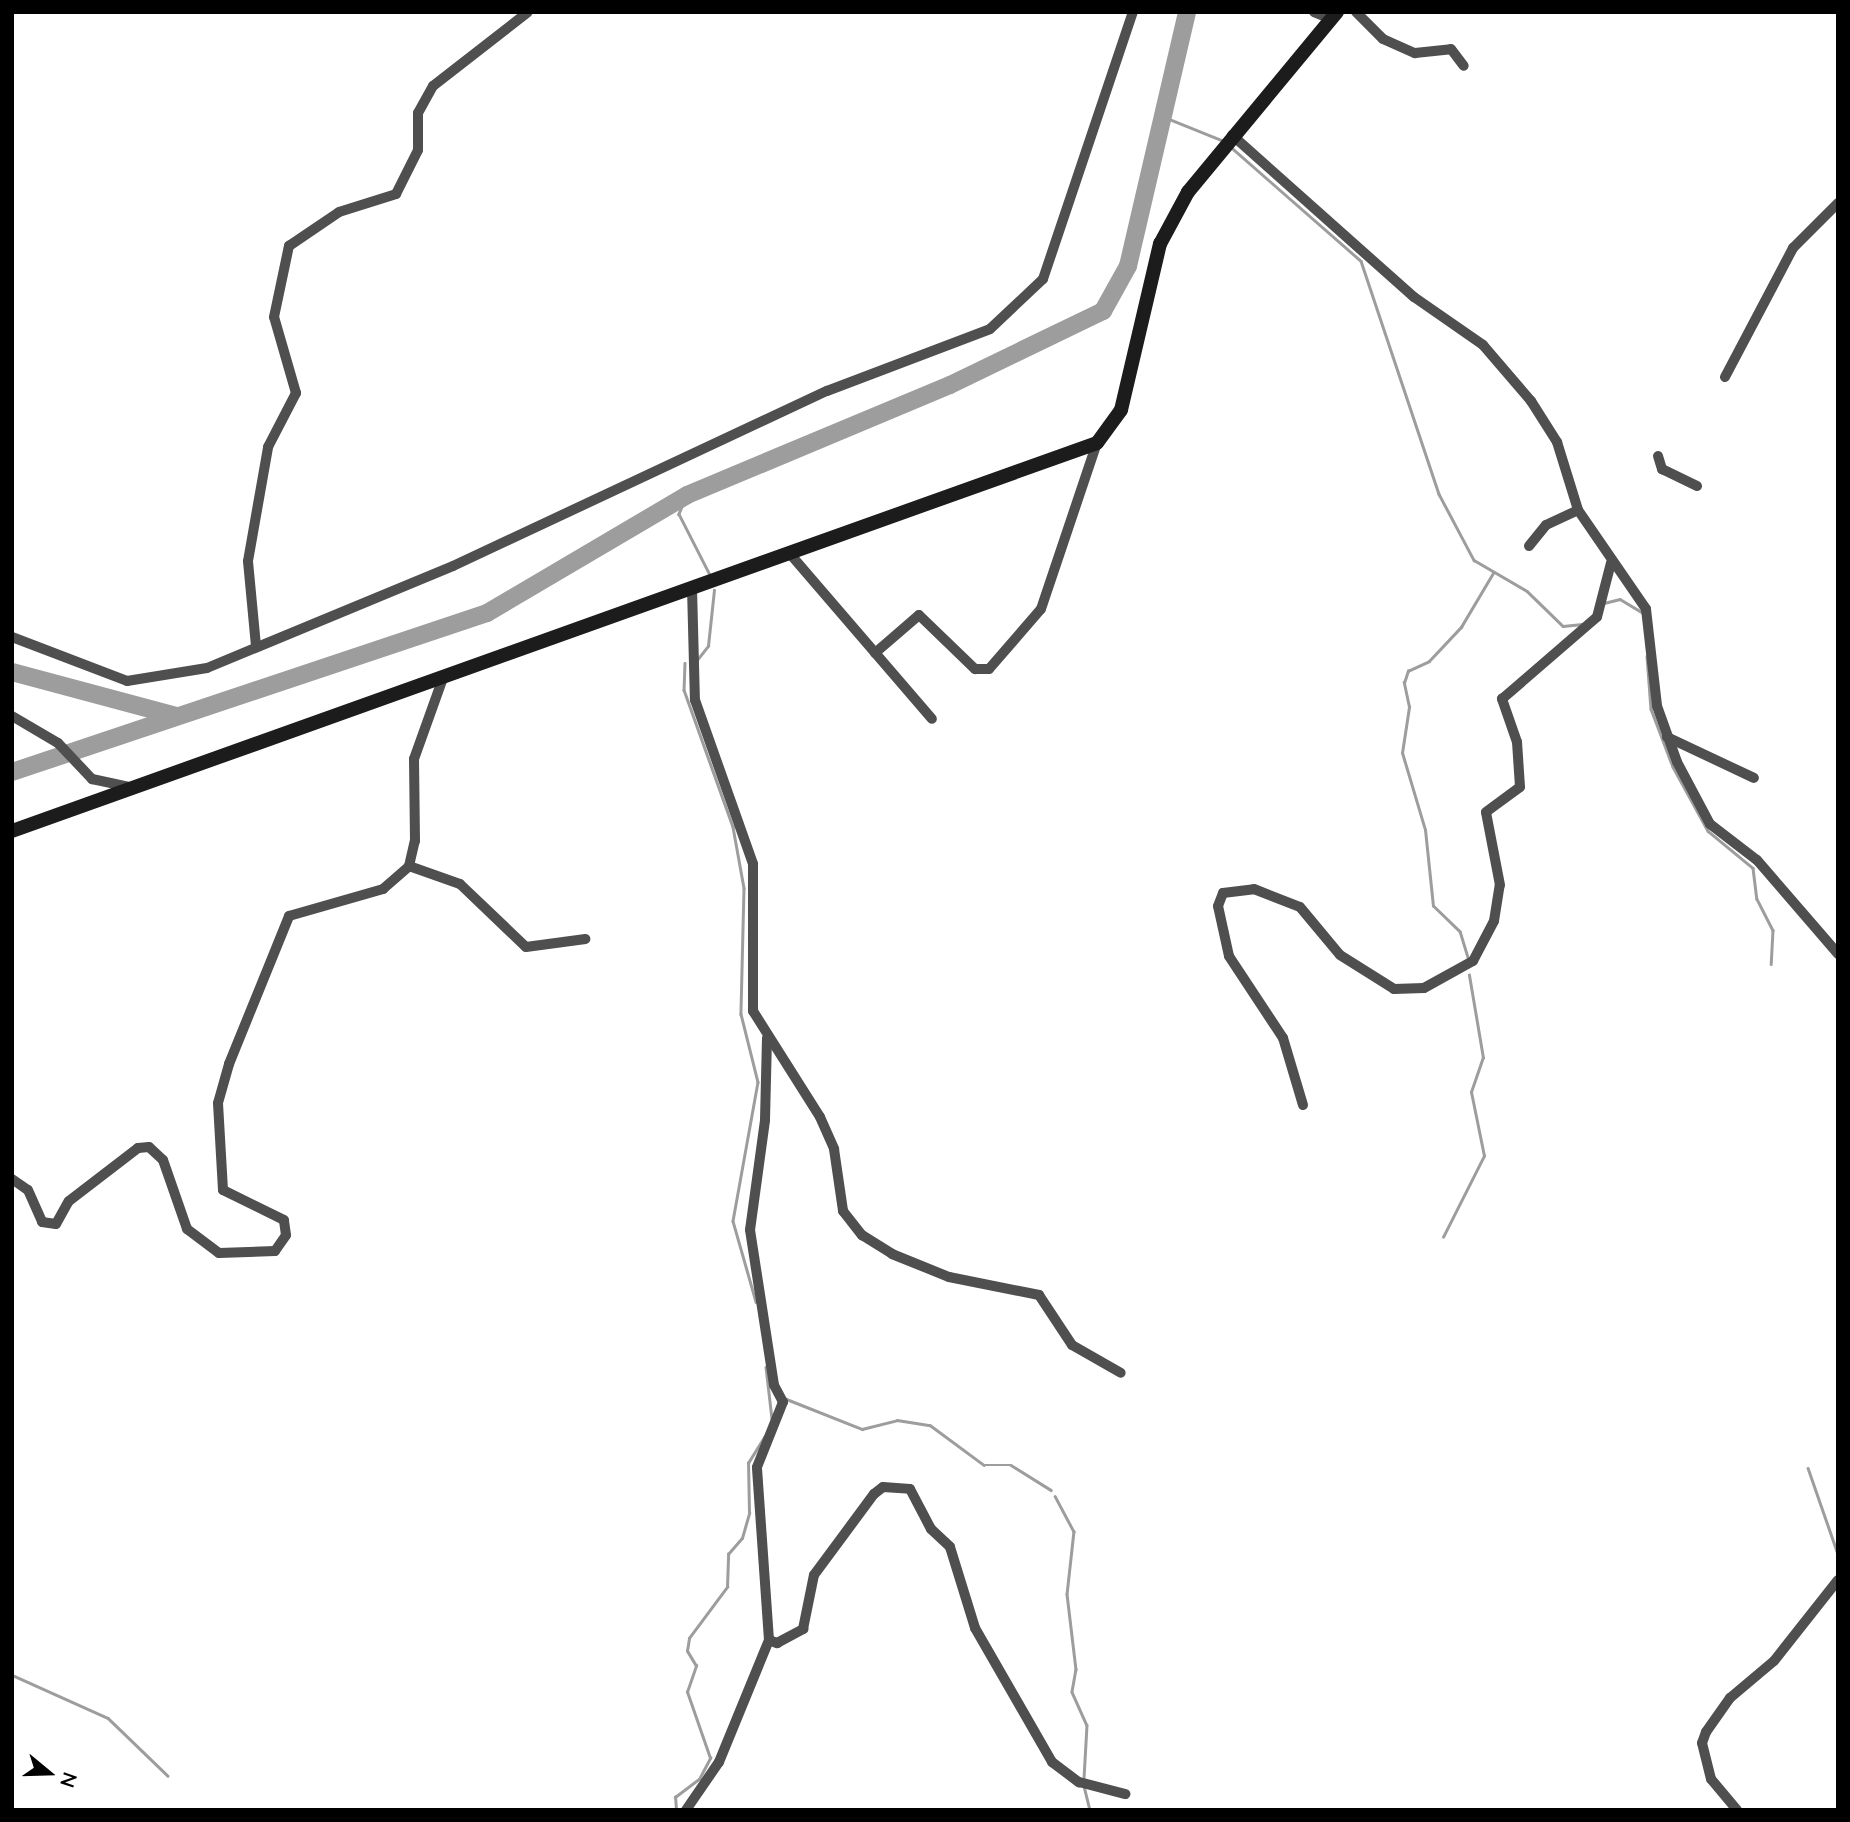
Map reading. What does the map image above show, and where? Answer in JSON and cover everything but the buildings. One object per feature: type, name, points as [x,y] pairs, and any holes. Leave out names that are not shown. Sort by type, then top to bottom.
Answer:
[{"type":"main road","points":[[12,831],[791,555],[1097,443],[1128,388],[1160,244],[1228,140],[1334,16]]},
{"type":"street","points":[[256,646],[248,561],[268,447],[296,393],[274,317],[289,246],[339,212],[396,194],[418,150],[418,113],[433,86],[528,12]]},
{"type":"street","points":[[12,637],[127,681],[180,677],[453,566],[827,391],[1003,322],[1043,279],[1133,12]]},
{"type":"street","points":[[1314,12],[1334,16]]},
{"type":"street","points":[[1356,12],[1383,39],[1415,53],[1451,49],[1464,66]]},
{"type":"street","points":[[1228,140],[1413,297],[1500,362],[1549,425],[1578,510],[1611,563],[1646,609],[1667,737],[1710,824],[1757,860],[1838,954]]},
{"type":"street","points":[[1725,377],[1793,248],[1838,204]]},
{"type":"street","points":[[875,653],[919,615],[975,669],[989,669],[1041,610],[1097,443]]},
{"type":"street","points":[[1658,456],[1662,469],[1697,485]]},
{"type":"street","points":[[1529,547],[1546,525],[1578,510]]},
{"type":"street","points":[[791,555],[932,719]]},
{"type":"street","points":[[1303,1105],[1283,1038],[1228,956],[1218,906],[1223,893],[1254,889],[1300,907],[1339,955],[1394,989],[1424,988],[1473,961],[1494,922],[1500,884],[1486,812],[1520,787],[1517,742],[1502,699],[1597,617],[1611,563]]},
{"type":"street","points":[[692,588],[695,700],[753,864],[751,999],[767,1038],[815,1104],[834,1149],[844,1211],[862,1235],[949,1277],[1039,1295],[1072,1345],[1121,1373]]},
{"type":"street","points":[[12,1179],[28,1190],[42,1222],[56,1224],[69,1201],[149,1147],[163,1160],[187,1229],[219,1253],[275,1251],[286,1235],[284,1220],[223,1191],[219,1103],[229,1065],[289,916],[383,889],[409,866],[415,841],[414,759],[443,678]]},
{"type":"street","points":[[12,716],[58,743],[92,779],[130,787]]},
{"type":"street","points":[[1667,737],[1754,778]]},
{"type":"street","points":[[409,866],[460,884],[526,947],[585,939]]},
{"type":"street","points":[[686,1810],[719,1762],[769,1640],[757,1467],[783,1402],[774,1385],[750,1230],[765,1120],[767,1038]]},
{"type":"street","points":[[769,1640],[786,1640],[803,1629],[814,1575],[874,1494],[883,1487],[910,1489],[931,1528],[950,1547],[975,1628],[1052,1762],[1079,1782],[1125,1794]]},
{"type":"street","points":[[1737,1810],[1711,1779],[1702,1744],[1706,1732],[1730,1698],[1774,1661],[1838,1580]]},
{"type":"waterway","points":[[12,772],[487,613],[687,495],[950,385],[1103,311],[1128,266],[1187,12]]},
{"type":"waterway","points":[[1164,117],[1224,141]]},
{"type":"waterway","points":[[1232,148],[1361,261],[1439,494],[1474,560],[1527,591],[1563,626],[1582,624]]},
{"type":"waterway","points":[[687,495],[679,514],[709,573]]},
{"type":"waterway","points":[[1468,959],[1460,932],[1433,906],[1425,830],[1402,753],[1409,707],[1404,683],[1408,671],[1429,661],[1461,627],[1493,573]]},
{"type":"waterway","points":[[697,660],[708,646],[714,590]]},
{"type":"waterway","points":[[1604,603],[1620,599],[1642,612]]},
{"type":"waterway","points":[[1647,656],[1651,709],[1673,767],[1708,831],[1753,868],[1757,899],[1773,930],[1771,964]]},
{"type":"waterway","points":[[685,663],[684,690],[733,827],[744,888],[741,1014],[758,1082],[733,1221],[756,1302]]},
{"type":"waterway","points":[[12,672],[176,716]]},
{"type":"waterway","points":[[1443,1237],[1484,1156],[1471,1092],[1483,1058],[1469,975]]},
{"type":"waterway","points":[[766,1367],[772,1419]]},
{"type":"waterway","points":[[784,1398],[862,1429],[897,1420],[930,1425],[984,1465],[1011,1465],[1051,1490]]},
{"type":"waterway","points":[[676,1810],[675,1797],[699,1779],[710,1758],[687,1692],[696,1666],[687,1651],[689,1638],[727,1587],[728,1554],[742,1538],[749,1513],[748,1463],[764,1437]]},
{"type":"waterway","points":[[1808,1468],[1838,1554]]},
{"type":"waterway","points":[[1055,1496],[1074,1531],[1067,1594],[1076,1669],[1072,1692],[1087,1725],[1084,1779]]},
{"type":"waterway","points":[[12,1675],[108,1718],[168,1776]]},
{"type":"waterway","points":[[1084,1786],[1090,1810]]}]
